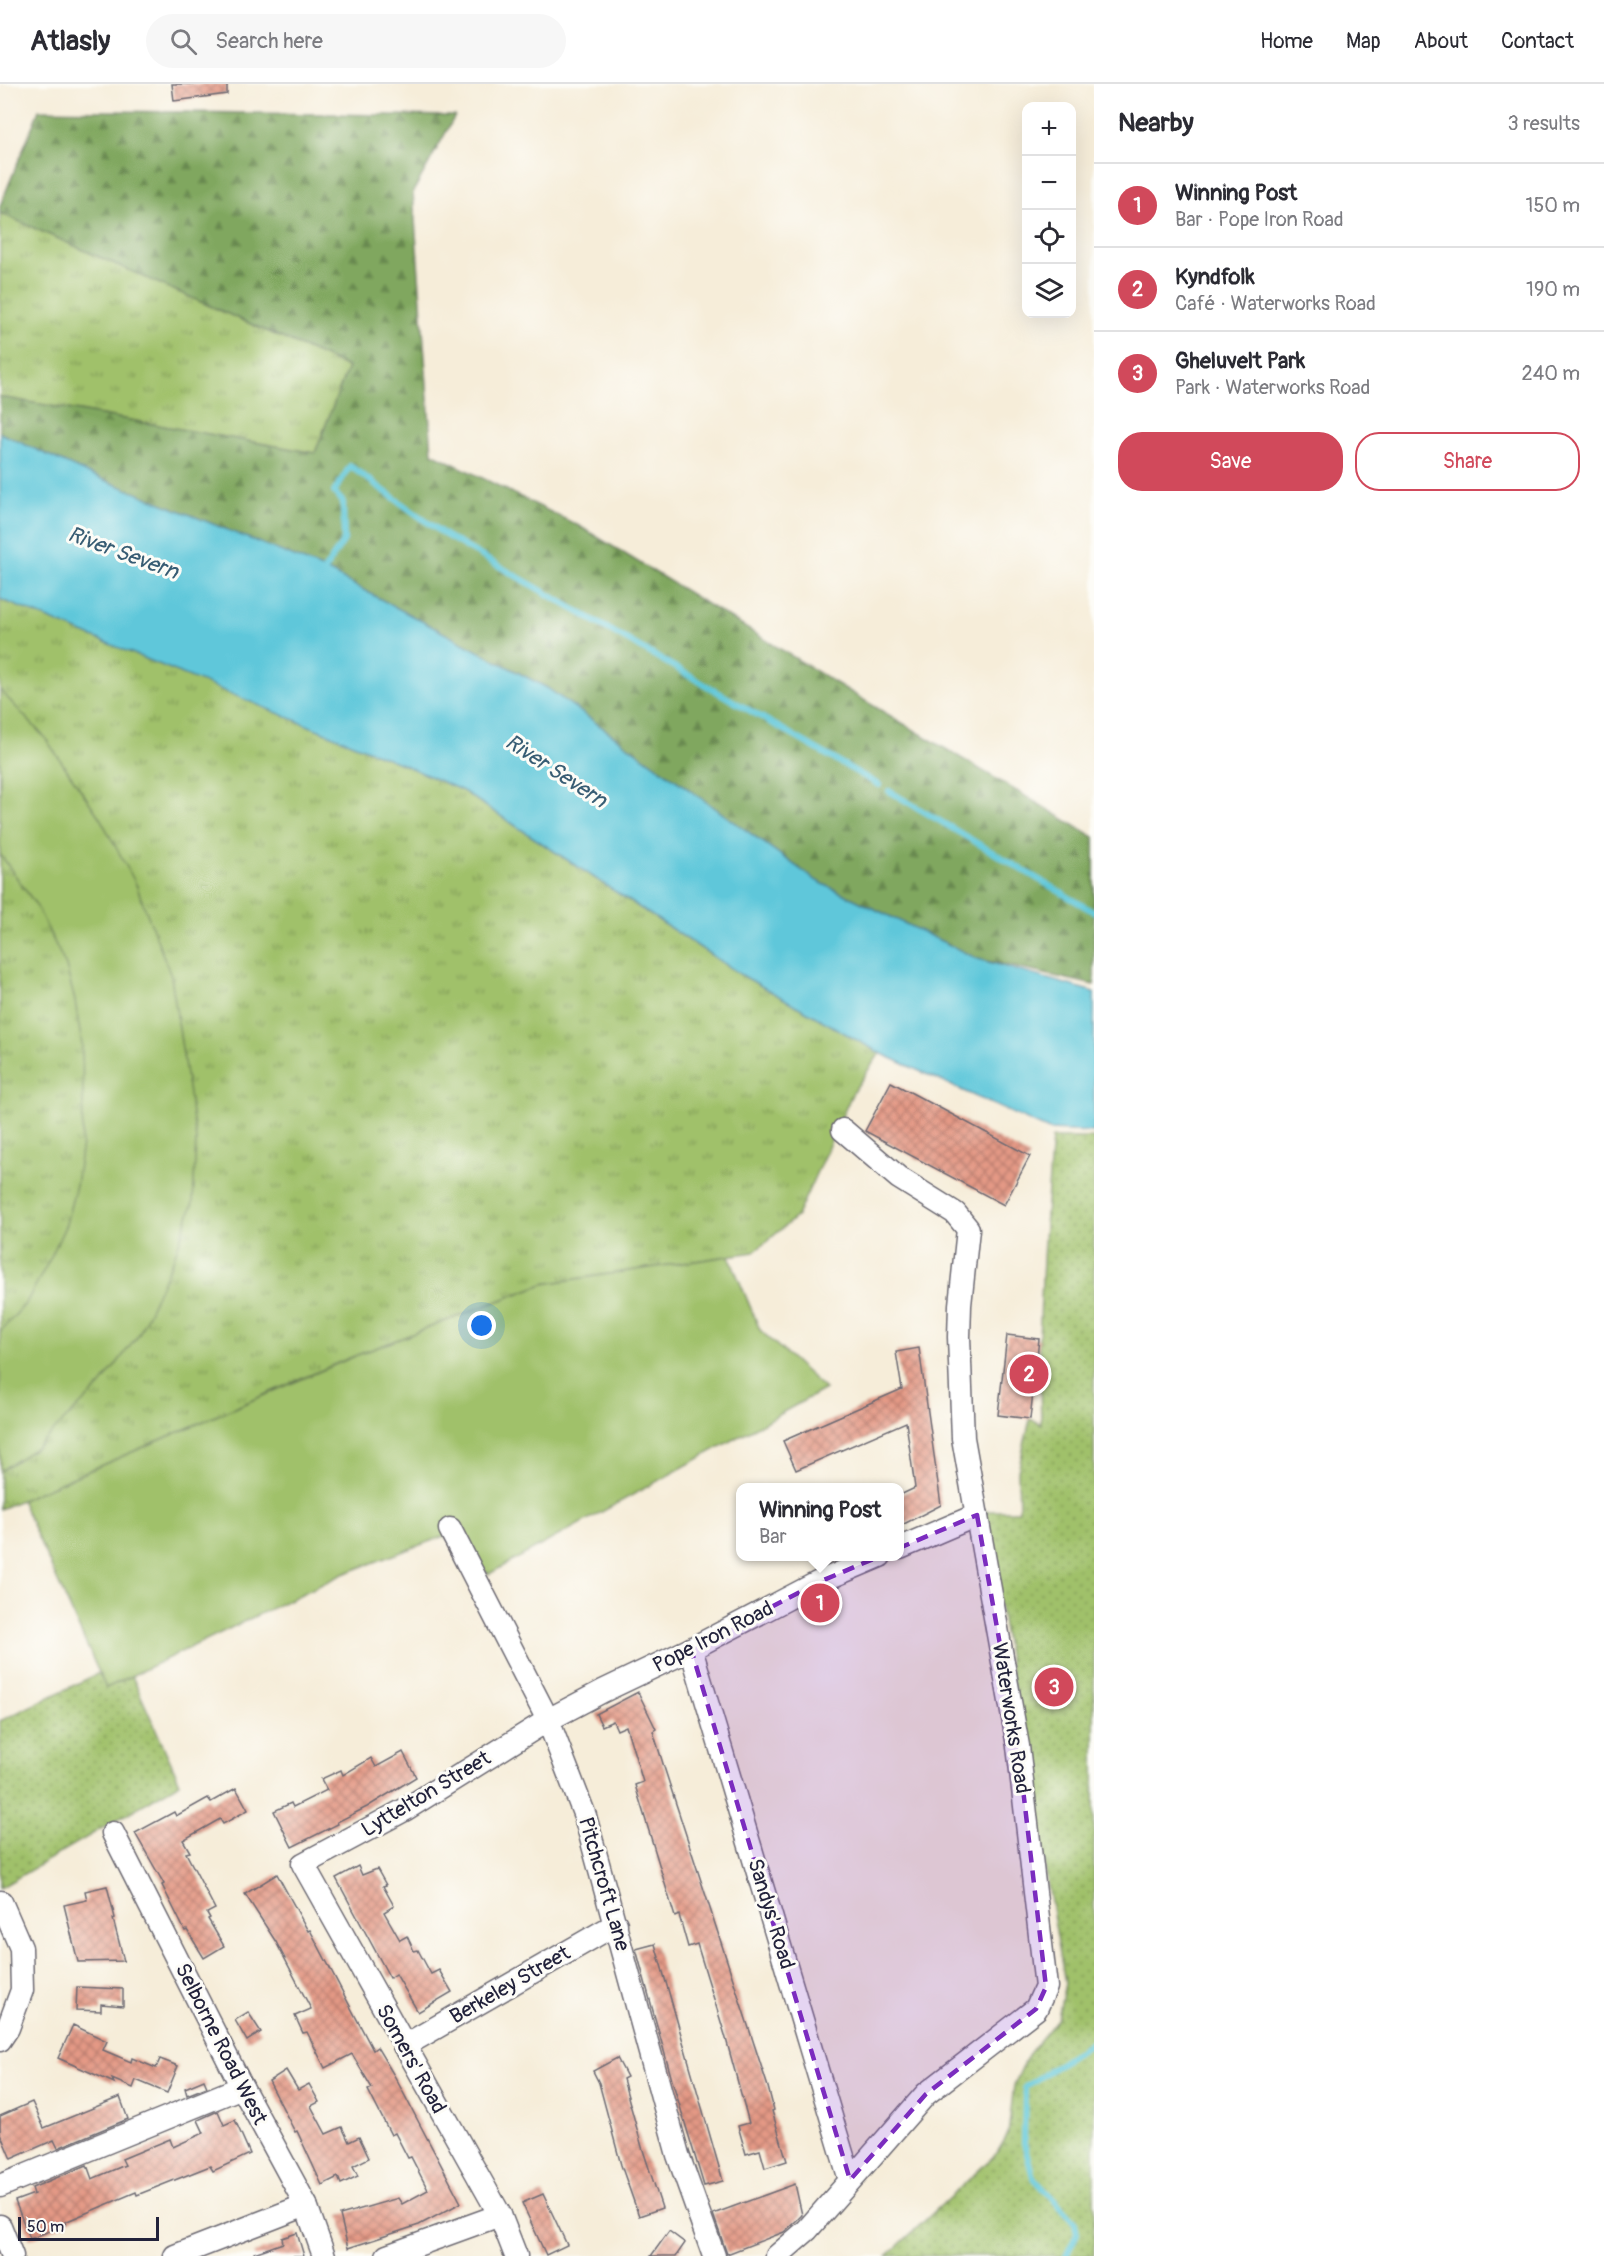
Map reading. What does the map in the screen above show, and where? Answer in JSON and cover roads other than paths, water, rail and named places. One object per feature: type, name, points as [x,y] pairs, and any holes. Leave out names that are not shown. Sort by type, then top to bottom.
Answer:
[{"type":"street","name":"Waterworks Road","points":[[777,2256],[807,2230],[926,2094],[1036,2010],[1046,1987],[1018,1746],[963,1438],[959,1337],[968,1229],[955,1213],[899,1178],[843,1130]]},
{"type":"street","points":[[904,1546],[976,1515]]},
{"type":"street","name":"Pitchcroft Lane","points":[[450,1529],[548,1720],[585,1816],[678,2155],[714,2256]]},
{"type":"street","name":"Pope Iron Road","points":[[548,1720],[692,1649],[819,1582],[869,1561]]},
{"type":"street","name":"Sandys' Road","points":[[692,1649],[850,2180]]},
{"type":"street","name":"Lyttelton Street","points":[[303,1864],[406,1809],[548,1720]]},
{"type":"street","name":"Selborne Road West","points":[[113,1833],[242,2087],[306,2205],[324,2256]]},
{"type":"street","name":"Somers' Road","points":[[303,1864],[500,2215],[516,2256]]},
{"type":"street","points":[[0,2040],[8,2028],[22,1990],[21,1948],[1,1902]]},
{"type":"street","name":"Berkeley Street","points":[[404,2046],[616,1924]]},
{"type":"street","points":[[0,2186],[242,2087]]},
{"type":"street","points":[[175,2256],[306,2205]]},
{"type":"street","points":[[387,2256],[500,2215]]},
{"type":"street","points":[[0,2226],[12,2256]]},
{"type":"water","name":"River Severn","points":[[0,433],[87,473],[324,569],[547,688],[817,881],[978,959],[1094,992],[1094,1132],[1049,1130],[880,1053],[740,974],[463,791],[0,599]]},
{"type":"waterway","points":[[321,575],[344,540],[343,502],[334,492],[350,466],[445,535],[879,785]]},
{"type":"waterway","points":[[889,791],[1094,912]]},
{"type":"waterway","points":[[1066,2256],[1077,2234],[1075,2223],[1033,2177],[1024,2143],[1025,2087],[1094,2041]]},
{"type":"place","name":"Kyndfolk","points":[[1029,1374]]},
{"type":"place","name":"Winning Post","points":[[820,1603]]},
{"type":"place","name":"Gheluvelt Park","points":[[1054,1687]]}]
